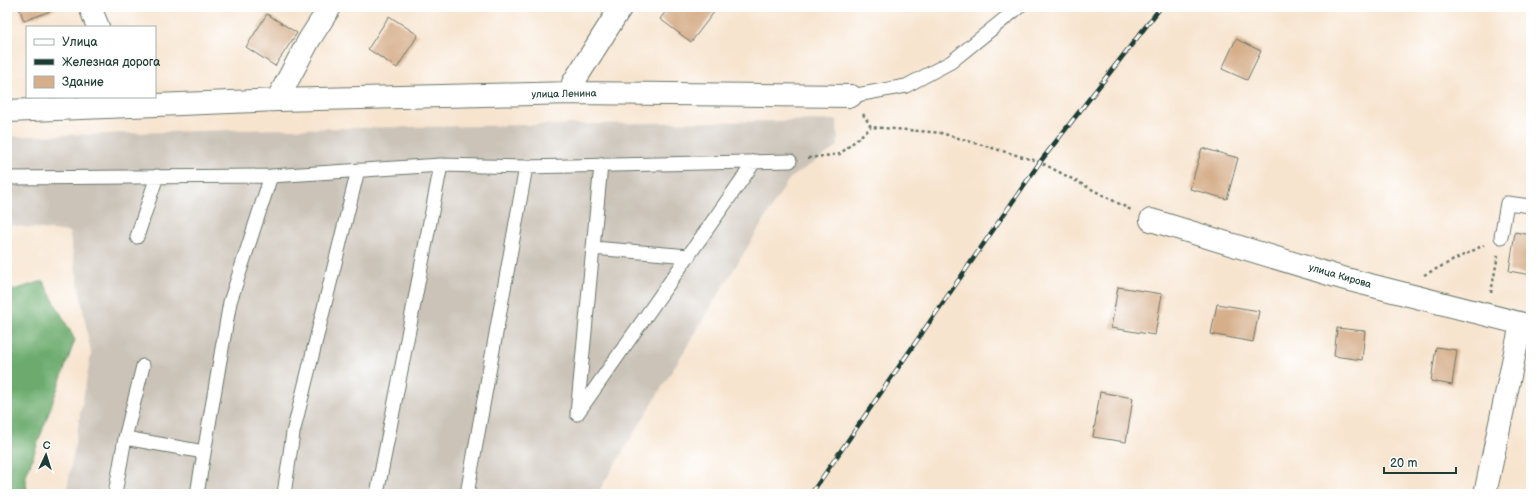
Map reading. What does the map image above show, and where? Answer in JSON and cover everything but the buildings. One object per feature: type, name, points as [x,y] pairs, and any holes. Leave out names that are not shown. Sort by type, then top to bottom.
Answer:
[{"type":"street","points":[[90,7],[98,26]]},
{"type":"street","points":[[277,100],[309,40],[330,7]]},
{"type":"street","points":[[572,93],[573,83],[621,7]]},
{"type":"street","name":"улица Ленина","points":[[7,111],[136,101],[277,100],[572,93],[851,96]]},
{"type":"street","name":"улица Кирова","points":[[1151,220],[1342,278],[1526,325]]},
{"type":"street","points":[[1485,494],[1526,325]]},
{"type":"lane","points":[[851,96],[906,86],[951,62],[1019,7]]},
{"type":"lane","points":[[601,165],[577,414],[756,161]]},
{"type":"lane","points":[[7,178],[271,176],[441,165],[526,166],[790,161]]},
{"type":"lane","points":[[377,494],[441,165]]},
{"type":"lane","points":[[467,494],[526,166]]},
{"type":"lane","points":[[284,494],[293,433],[358,170]]},
{"type":"lane","points":[[138,238],[157,176]]},
{"type":"lane","points":[[197,494],[230,302],[271,176]]},
{"type":"lane","points":[[1501,237],[1507,203],[1531,206]]},
{"type":"lane","points":[[593,248],[689,256]]},
{"type":"lane","points":[[115,494],[125,438],[143,366]]},
{"type":"lane","points":[[125,438],[204,452]]},
{"type":"path","points":[[851,96],[872,127]]},
{"type":"path","points":[[790,161],[840,154],[872,127],[940,134],[1040,162],[1151,220]]},
{"type":"path","points":[[1392,290],[1501,237]]},
{"type":"path","points":[[1487,315],[1501,237]]},
{"type":"shaded area","points":[[837,120],[838,146],[789,179],[597,494],[66,494],[91,354],[69,232],[7,225],[7,137],[231,130]]},
{"type":"green space","points":[[43,281],[75,340],[26,476],[27,494],[7,494],[7,292]]},
{"type":"railway","points":[[811,494],[1040,162],[1161,7]]}]
